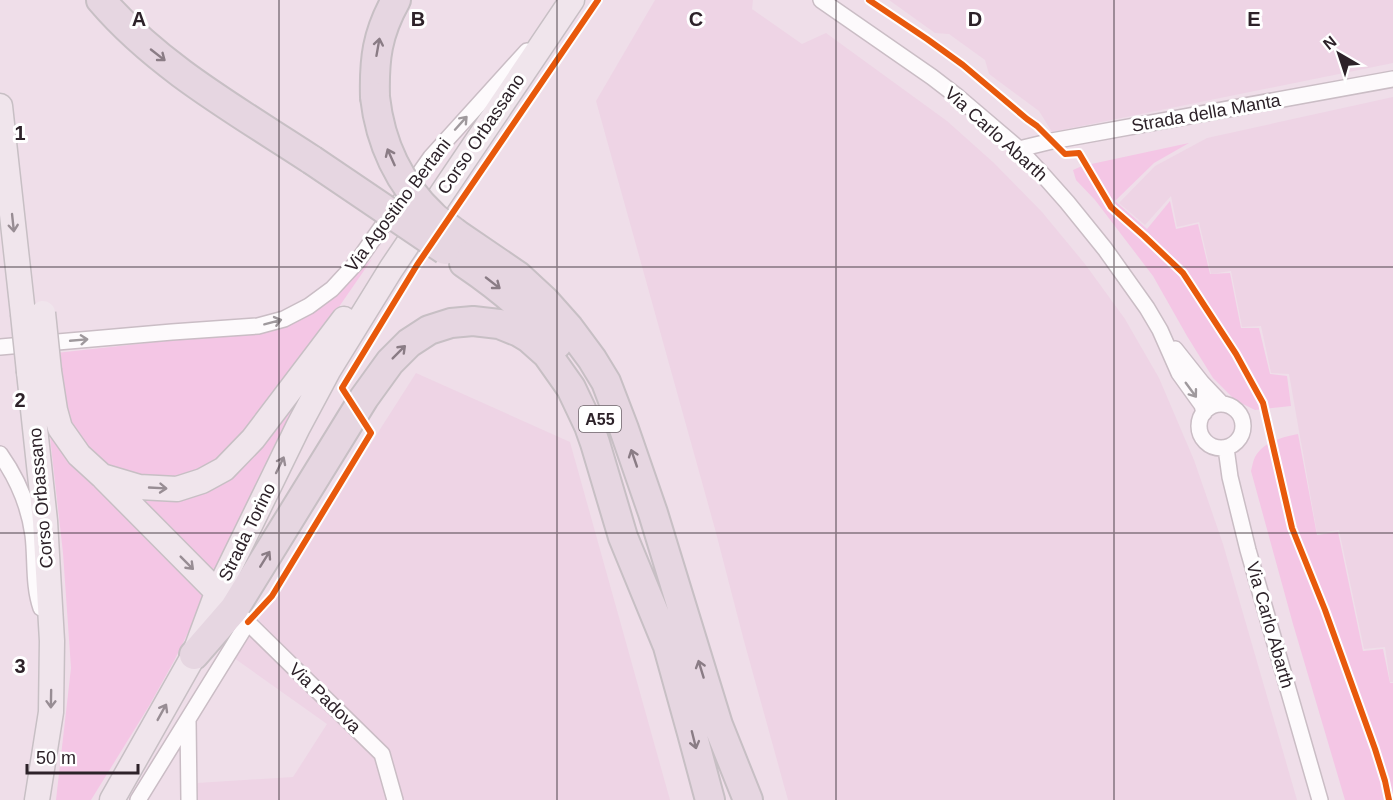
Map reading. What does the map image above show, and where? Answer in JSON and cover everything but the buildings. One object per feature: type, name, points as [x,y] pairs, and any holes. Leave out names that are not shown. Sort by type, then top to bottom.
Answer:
[{"type":"highway","points":[[101,0],[114,16],[143,43],[181,74],[312,160],[450,241]]},
{"type":"highway","points":[[396,0],[387,16],[379,39],[374,69],[377,117],[393,163],[450,241]]},
{"type":"highway","name":"A55","points":[[450,241],[526,311],[556,343],[571,362],[595,407],[610,447],[693,733],[710,800]]},
{"type":"highway","name":"A55","points":[[450,241],[518,276],[569,327],[606,382],[652,513],[718,725],[734,800]]},
{"type":"highway","points":[[194,656],[233,608],[364,398],[394,357],[409,342],[429,330],[461,321],[499,324],[519,332],[538,345],[555,364],[571,388],[589,426],[622,537],[667,644]]},
{"type":"highway","points":[[718,725],[748,800]]},
{"type":"main road","name":"Corso Orbassano","points":[[390,269],[572,0]]},
{"type":"main road","name":"Corso Orbassano","points":[[0,106],[18,268],[33,314],[39,371],[52,641],[51,712],[37,800]]},
{"type":"main road","points":[[102,476],[140,487],[177,489],[202,481],[224,469],[253,439],[349,313],[390,269]]},
{"type":"main road","name":"Strada Torino","points":[[233,608],[303,418],[328,371],[390,269]]},
{"type":"main road","points":[[39,371],[60,428],[79,455],[233,608]]},
{"type":"main road","points":[[112,800],[194,656]]},
{"type":"street","name":"Via Agostino Bertani","points":[[0,347],[258,326],[285,319],[309,306],[332,289],[357,262],[431,157],[572,0]]},
{"type":"street","name":"Via Carlo Abarth","points":[[821,0],[932,77],[1019,149],[1067,202],[1105,249],[1147,308],[1160,330],[1179,373],[1202,405],[1204,413],[1199,427],[1205,441],[1218,448],[1226,448],[1236,442],[1240,437],[1242,419],[1234,408],[1222,404],[1202,383],[1160,330]]},
{"type":"street","name":"Strada della Manta","points":[[1019,149],[1393,79]]},
{"type":"street","points":[[1204,413],[1209,408],[1222,404]]},
{"type":"street","name":"Via Carlo Abarth","points":[[1226,448],[1230,477],[1248,550],[1320,800]]},
{"type":"street","name":"Corso Orbassano","points":[[0,454],[10,467],[27,507],[33,534],[38,597],[52,641]]},
{"type":"street","name":"Strada Torino","points":[[138,800],[188,719],[233,608]]},
{"type":"street","name":"Via Padova","points":[[233,608],[382,754],[395,800]]},
{"type":"street","points":[[188,719],[189,800]]},
{"type":"shaded area","points":[[655,0],[753,0],[752,9],[802,44],[826,33],[947,121],[994,163],[1042,212],[1085,264],[1125,319],[1159,378],[1194,460],[1223,544],[1297,800],[788,800],[596,101]]},
{"type":"shaded area","points":[[889,0],[1393,0],[1393,63],[1052,132],[1039,111],[989,74],[985,60],[949,34],[935,33]]},
{"type":"shaded area","points":[[1393,97],[1393,682],[1390,682],[1385,647],[1364,649],[1339,530],[1317,533],[1289,374],[1271,373],[1261,326],[1242,327],[1231,271],[1211,274],[1199,222],[1177,227],[1171,196],[1145,225],[1119,203],[1155,166],[1207,138]]},
{"type":"shaded area","points":[[1189,143],[1154,163],[1115,201],[1147,229],[1170,201],[1176,229],[1198,224],[1210,274],[1230,273],[1241,328],[1259,328],[1270,374],[1287,376],[1291,406],[1255,410],[1235,400],[1213,378],[1153,276],[1095,200],[1076,180],[1073,170],[1082,166]]},
{"type":"shaded area","points":[[372,259],[276,398],[233,449],[191,477],[142,481],[98,461],[68,425],[56,353],[257,331],[297,320],[316,310],[336,294]]},
{"type":"shaded area","points":[[416,373],[570,442],[670,800],[182,800],[181,784],[293,777],[327,724],[234,658]]},
{"type":"shaded area","points":[[308,385],[215,579],[134,498],[173,498]]},
{"type":"shaded area","points":[[1298,434],[1317,535],[1338,532],[1363,651],[1383,649],[1390,683],[1393,683],[1393,800],[1345,800],[1251,471],[1258,452],[1268,444]]},
{"type":"shaded area","points":[[50,437],[87,479],[207,594],[149,706],[91,800],[56,800],[71,668],[63,553]]},
{"type":"cycle path","points":[[248,622],[272,596],[371,433],[342,388],[417,265],[598,0]]},
{"type":"cycle path","points":[[869,0],[963,65],[1037,126],[1065,154],[1079,153],[1111,207],[1183,273],[1236,354],[1263,403],[1292,528],[1325,610],[1375,749],[1389,800]]}]
